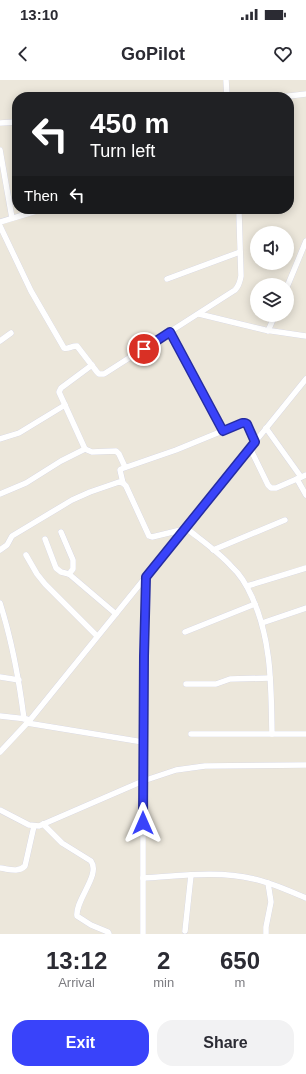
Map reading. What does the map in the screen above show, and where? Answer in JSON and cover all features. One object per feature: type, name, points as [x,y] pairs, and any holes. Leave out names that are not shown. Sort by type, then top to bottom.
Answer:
[{"type":"street","points":[[226,80],[227,92]]},
{"type":"street","points":[[294,95],[306,94]]},
{"type":"street","points":[[0,123],[12,122]]},
{"type":"street","points":[[0,150],[12,218]]},
{"type":"street","points":[[0,222],[26,214]]},
{"type":"street","points":[[0,226],[31,291],[64,348],[77,346],[100,374],[105,373],[238,288],[240,280],[239,214]]},
{"type":"street","points":[[290,278],[306,241]]},
{"type":"street","points":[[167,279],[240,252]]},
{"type":"street","points":[[199,314],[268,331],[306,336]]},
{"type":"street","points":[[268,331],[272,322]]},
{"type":"street","points":[[170,332],[223,431]]},
{"type":"street","points":[[0,341],[10,333]]},
{"type":"street","points":[[92,365],[60,388],[59,392],[85,449],[92,452],[116,451],[125,467]]},
{"type":"street","points":[[0,752],[98,636],[306,379]]},
{"type":"street","points":[[0,439],[19,433],[65,405]]},
{"type":"street","points":[[185,528],[152,537],[149,536],[126,486],[123,483],[120,470],[242,423],[247,424],[255,442]]},
{"type":"street","points":[[266,428],[302,477],[306,496]]},
{"type":"street","points":[[250,448],[268,485],[271,488],[276,488],[302,477]]},
{"type":"street","points":[[0,494],[26,483],[61,461],[85,449]]},
{"type":"street","points":[[0,550],[8,546],[12,536],[72,500],[119,482],[123,483]]},
{"type":"street","points":[[213,550],[285,520]]},
{"type":"street","points":[[185,528],[233,567],[247,586],[255,604],[266,636],[270,678],[272,734]]},
{"type":"street","points":[[61,532],[73,560],[73,569],[69,574]]},
{"type":"street","points":[[45,539],[56,568],[61,572],[69,574],[116,614]]},
{"type":"street","points":[[26,555],[44,584],[98,636]]},
{"type":"street","points":[[247,586],[306,568]]},
{"type":"street","points":[[143,934],[143,742],[146,577]]},
{"type":"street","points":[[0,603],[12,646],[27,721]]},
{"type":"street","points":[[185,632],[255,604]]},
{"type":"street","points":[[262,623],[306,608]]},
{"type":"street","points":[[0,677],[19,680]]},
{"type":"street","points":[[186,684],[216,684],[232,679],[270,678]]},
{"type":"street","points":[[0,716],[143,742]]},
{"type":"street","points":[[191,734],[306,734]]},
{"type":"street","points":[[0,810],[34,826],[43,824],[143,781],[176,770],[197,766],[306,765]]},
{"type":"street","points":[[43,824],[62,843],[94,865],[93,872],[78,909],[77,916],[81,920],[108,932],[109,934]]},
{"type":"street","points":[[0,868],[20,870],[25,866],[34,826]]},
{"type":"street","points":[[143,878],[191,875],[229,875],[253,878],[306,898]]},
{"type":"street","points":[[185,931],[191,875]]},
{"type":"street","points":[[266,934],[271,902],[268,883]]},
{"type":"route","points":[[143,823],[146,577],[255,442],[247,424],[245,423],[223,431],[170,332],[144,349]]}]
